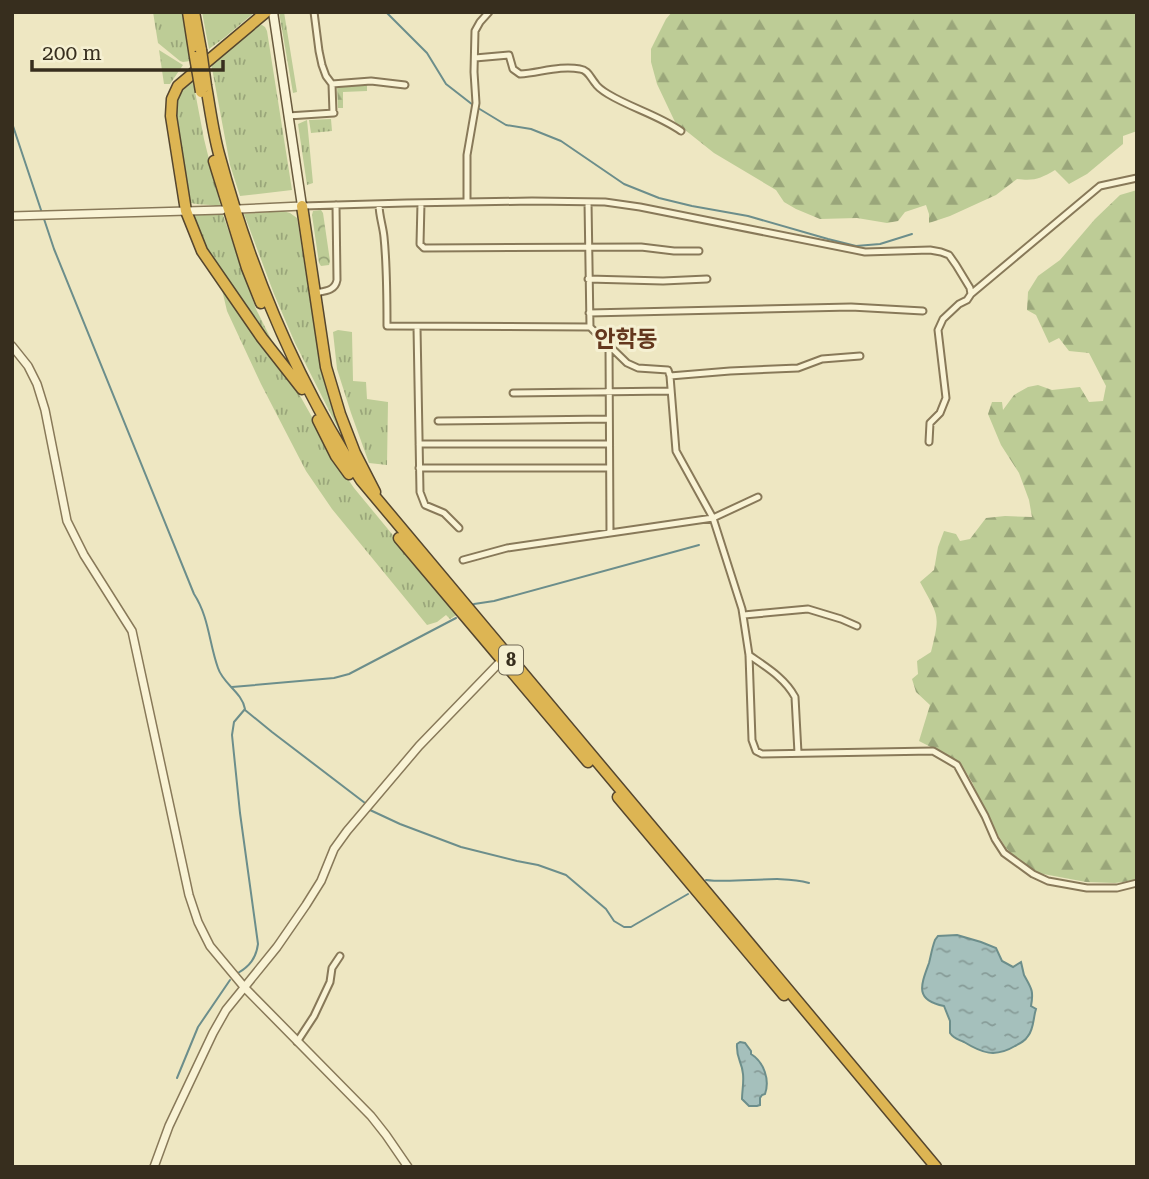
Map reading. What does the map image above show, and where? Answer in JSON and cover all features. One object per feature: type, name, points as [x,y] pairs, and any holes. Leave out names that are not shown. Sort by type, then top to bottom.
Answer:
[{"type":"highway","name":"8","points":[[188,12],[198,54],[197,69],[253,264],[295,362],[343,453],[385,511],[936,1167]]},
{"type":"highway","name":"8","points":[[194,12],[213,154],[226,204],[266,315],[337,456],[381,516],[927,1167]]},
{"type":"highway","points":[[266,12],[178,86],[172,99],[171,116],[186,211],[202,251],[262,338],[302,390]]},
{"type":"highway","points":[[302,206],[326,367],[355,453],[385,511]]},
{"type":"main road","points":[[273,12],[302,206]]},
{"type":"street","points":[[288,116],[335,113],[332,84],[326,76],[321,58],[314,12]]},
{"type":"street","points":[[467,202],[467,155],[476,106],[475,31],[489,12]]},
{"type":"street","points":[[475,58],[509,55],[513,69],[523,74],[562,68],[583,69],[595,84],[607,93],[623,103],[669,122],[681,131]]},
{"type":"street","points":[[332,84],[372,81],[405,85]]},
{"type":"street","points":[[929,442],[930,423],[940,413],[946,397],[938,330],[943,319],[1100,187],[1137,178]]},
{"type":"street","points":[[239,209],[467,202],[588,202],[640,207],[865,252],[941,252],[949,255],[971,294]]},
{"type":"street","points":[[588,202],[590,327],[627,363],[638,368],[668,370],[676,451],[713,518],[744,615],[749,655],[752,740],[756,751],[762,754],[933,751],[957,765],[1004,853],[1033,874],[1048,881],[1087,888],[1117,888],[1137,883]]},
{"type":"street","points":[[421,203],[420,244],[424,248],[641,247],[699,251]]},
{"type":"street","points":[[379,204],[387,265],[387,326],[590,327]]},
{"type":"street","points":[[315,293],[333,289],[337,280],[336,205]]},
{"type":"street","points":[[12,216],[222,210]]},
{"type":"street","points":[[589,279],[707,279]]},
{"type":"street","points":[[589,313],[851,307],[923,311]]},
{"type":"street","points":[[417,327],[420,492],[425,505],[444,513],[459,528]]},
{"type":"street","points":[[609,345],[610,533]]},
{"type":"street","points":[[12,346],[28,366],[46,410],[68,521],[84,555],[132,631],[189,895],[198,922],[210,946],[297,1042],[371,1115],[408,1167]]},
{"type":"street","points":[[670,376],[798,368],[822,359],[860,356]]},
{"type":"street","points":[[513,393],[671,391]]},
{"type":"street","points":[[438,421],[608,419]]},
{"type":"street","points":[[419,444],[608,444]]},
{"type":"street","points":[[419,468],[608,468]]},
{"type":"street","points":[[463,560],[507,548],[713,518],[758,497]]},
{"type":"street","points":[[744,615],[808,609],[857,626]]},
{"type":"street","points":[[749,655],[781,678],[795,697],[798,753]]},
{"type":"street","points":[[154,1167],[169,1126],[212,1033],[226,1010],[246,988],[306,905],[321,881],[334,849],[419,746],[502,660]]},
{"type":"street","points":[[297,1042],[314,1016],[330,982],[332,968],[340,956]]},
{"type":"green space","points":[[153,12],[182,12],[190,61],[180,61],[158,43]]},
{"type":"green space","points":[[202,12],[255,12],[209,49]]},
{"type":"green space","points":[[279,12],[284,12],[297,92],[293,93]]},
{"type":"green space","points":[[672,12],[1137,12],[1137,131],[1123,136],[1123,144],[1087,174],[1069,184],[1055,170],[1037,179],[1017,179],[996,195],[929,223],[926,205],[905,212],[898,221],[887,223],[857,218],[820,219],[784,202],[776,190],[714,153],[675,122],[657,84],[651,62],[651,49]]},
{"type":"green space","points":[[262,25],[267,31],[292,190],[240,196],[230,165],[211,63],[256,26]]},
{"type":"green space","points":[[159,50],[183,65],[170,84],[164,84]]},
{"type":"green space","points":[[193,81],[221,208],[191,203],[190,200],[175,108],[182,88],[187,82]]},
{"type":"green space","points":[[337,85],[367,85],[367,91],[343,92],[343,108],[338,108]]},
{"type":"green space","points":[[331,119],[332,131],[311,133],[309,120]]},
{"type":"green space","points":[[307,120],[313,183],[307,185],[298,124]]},
{"type":"green space","points":[[1137,190],[1137,880],[1115,883],[1086,882],[1038,873],[1006,848],[960,762],[919,741],[930,705],[916,692],[912,679],[918,674],[917,661],[931,652],[934,639],[936,615],[920,582],[934,570],[944,531],[956,534],[960,541],[970,539],[986,518],[1032,517],[1019,473],[1001,445],[988,414],[992,402],[1002,402],[1003,410],[1014,395],[1038,385],[1052,390],[1080,387],[1089,402],[1103,401],[1106,386],[1089,353],[1069,351],[1059,338],[1049,343],[1036,315],[1027,310],[1028,292],[1038,276],[1060,260],[1120,195]]},
{"type":"green space","points":[[321,210],[330,261],[329,265],[321,266],[312,215],[313,211]]},
{"type":"green space","points":[[283,211],[297,218],[316,337],[333,413],[351,454],[295,343],[244,214]]},
{"type":"green space","points":[[222,212],[256,309],[281,359],[207,251],[193,215]]},
{"type":"green space","points":[[220,281],[299,394],[354,488],[458,614],[450,619],[446,615],[427,625],[332,509],[306,471],[261,384],[227,311]]},
{"type":"green space","points":[[333,332],[352,332],[353,381],[366,382],[367,399],[388,402],[387,465],[369,463],[337,369]]},
{"type":"water","points":[[957,935],[996,948],[1002,961],[1013,967],[1021,962],[1031,989],[1031,1006],[1036,1009],[1027,1038],[1008,1050],[989,1053],[955,1038],[950,1033],[950,1021],[944,1006],[924,996],[922,985],[935,940],[938,936]]},
{"type":"water","points":[[740,1042],[745,1043],[765,1072],[765,1094],[757,1106],[749,1106],[742,1099],[743,1074],[737,1049]]},
{"type":"waterway","points":[[386,12],[427,53],[446,84],[473,105]]},
{"type":"waterway","points":[[478,108],[506,125],[531,129],[561,141],[624,184],[659,198],[748,216],[856,246],[880,244],[912,234]]},
{"type":"waterway","points":[[12,123],[42,213]]},
{"type":"waterway","points":[[44,219],[203,612],[220,674],[240,698],[245,709],[234,722],[232,735],[258,944],[252,961],[238,973]]},
{"type":"waterway","points":[[474,604],[494,601],[699,545]]},
{"type":"waterway","points":[[232,687],[334,678],[349,674],[456,618]]},
{"type":"waterway","points":[[245,710],[365,803]]},
{"type":"waterway","points":[[370,810],[461,847],[538,865],[566,875],[606,909],[614,921],[624,927],[631,927],[688,894]]},
{"type":"waterway","points":[[706,880],[785,879],[809,883]]},
{"type":"waterway","points":[[177,1078],[198,1027],[230,980]]},
{"type":"district","name":"안학동","points":[[626,339]]}]
